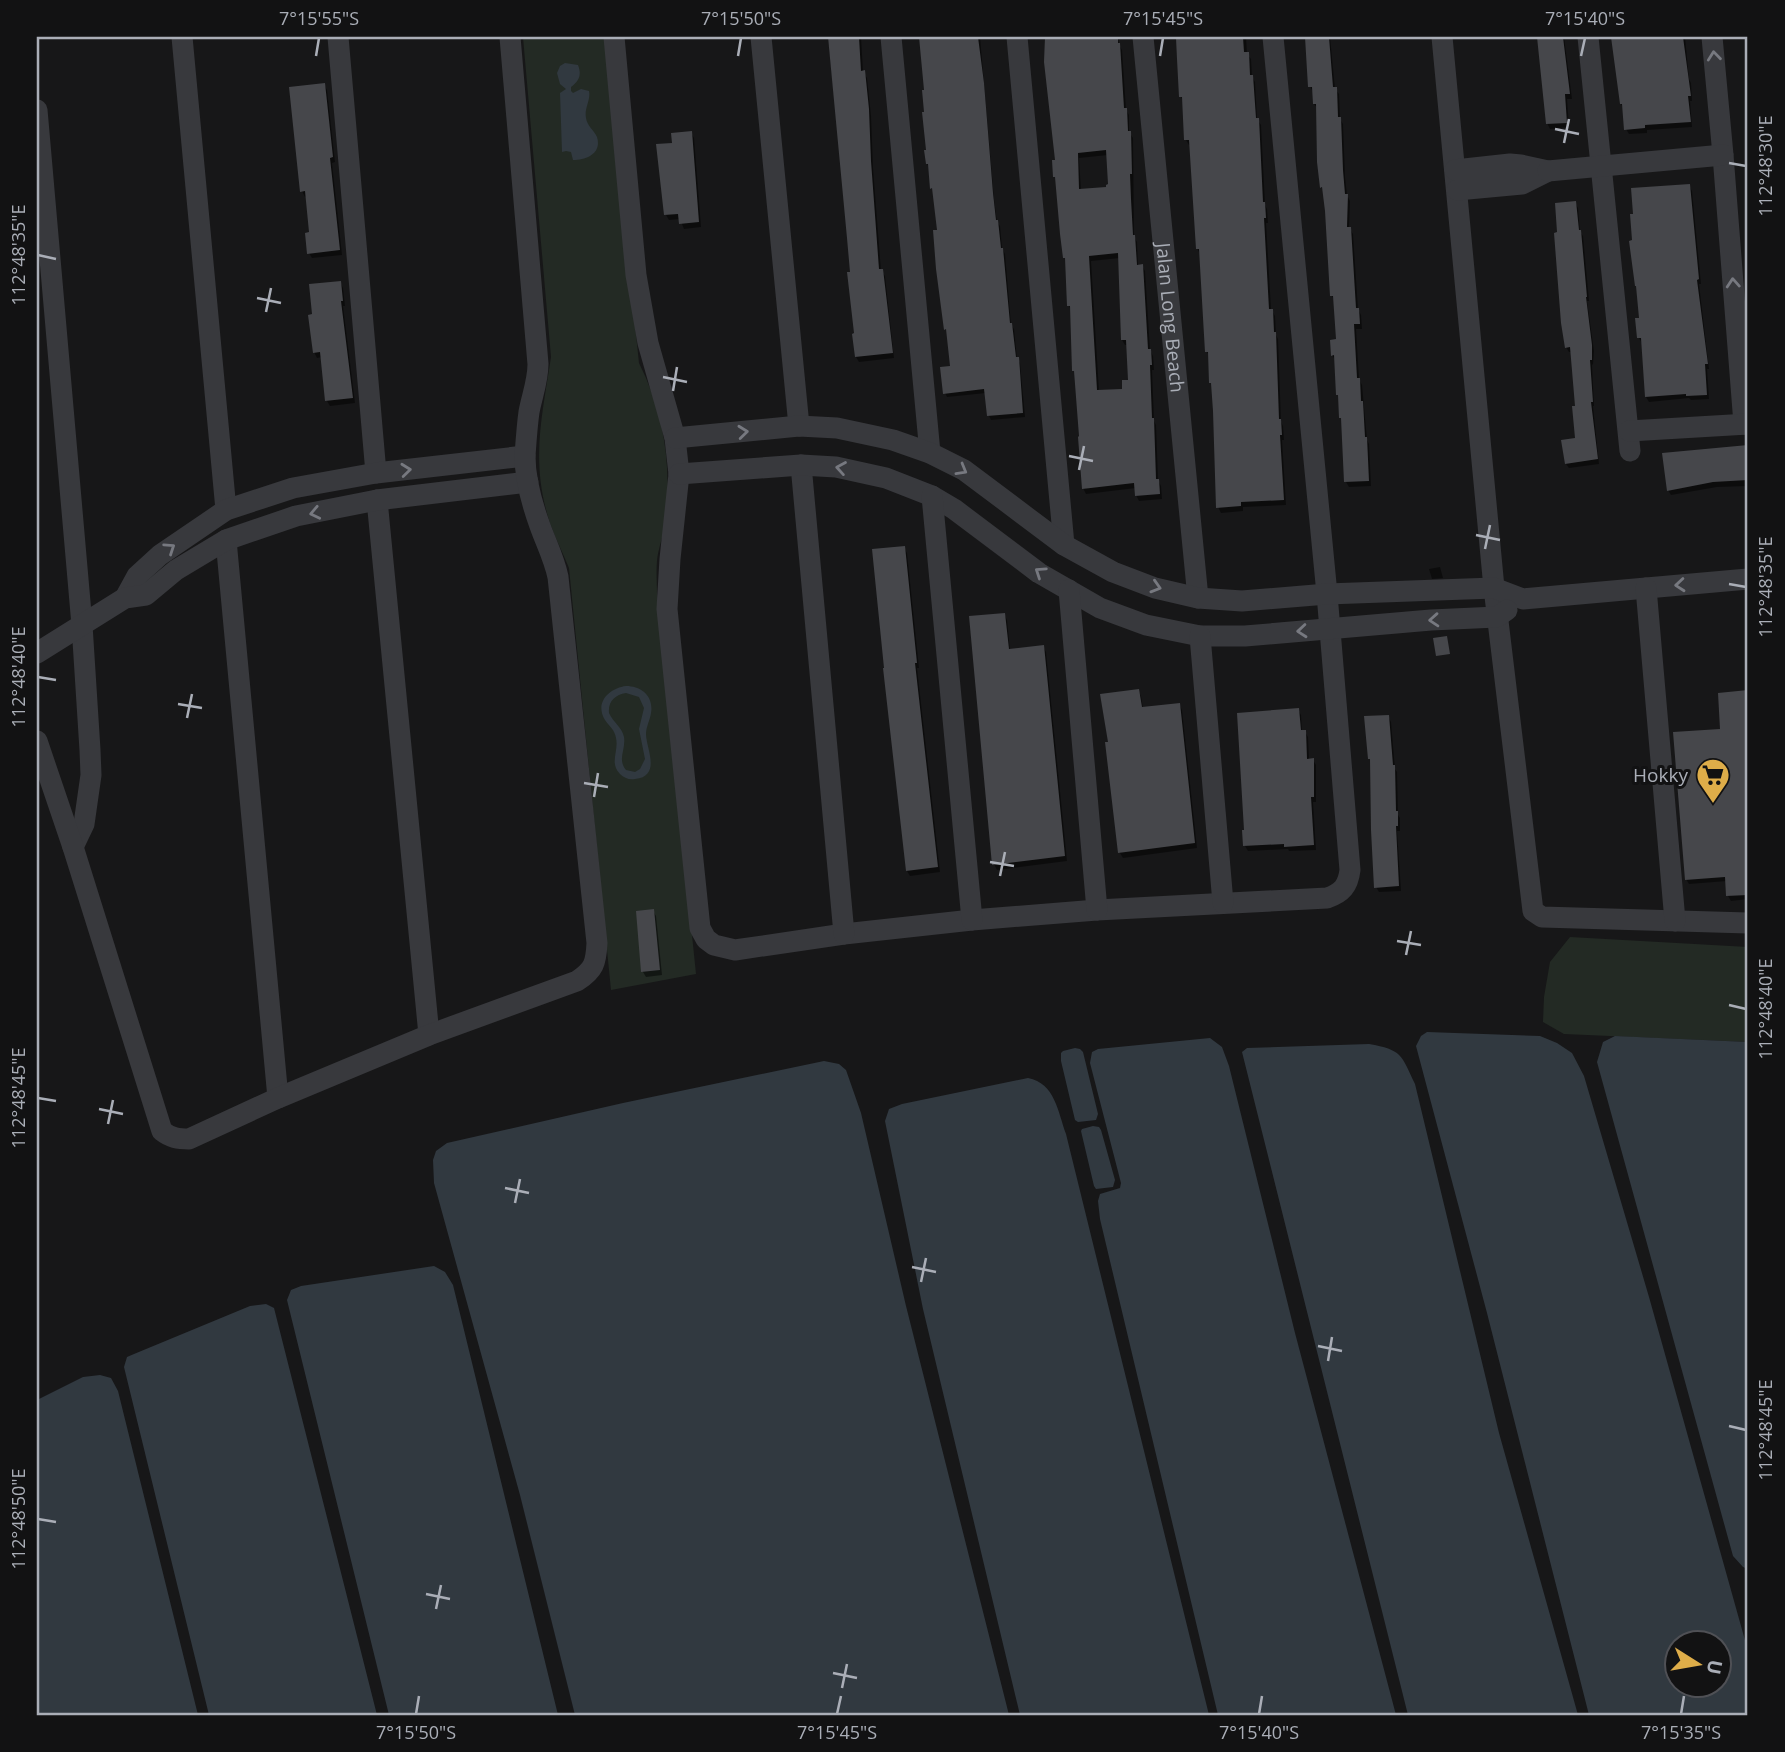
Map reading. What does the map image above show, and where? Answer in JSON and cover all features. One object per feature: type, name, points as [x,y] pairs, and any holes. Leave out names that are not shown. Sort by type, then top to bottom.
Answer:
[{"type":"street","points":[[183,37],[226,510]]},
{"type":"street","points":[[338,37],[376,473]]},
{"type":"street","points":[[37,741],[74,847],[162,1132],[175,1138],[189,1139],[278,1098],[429,1035],[577,981],[591,970],[597,943],[558,577],[528,482],[525,456],[529,412],[538,364],[510,37]]},
{"type":"street","points":[[614,37],[636,275],[648,344],[675,438],[679,474],[667,609],[700,928],[714,946],[735,950],[844,934],[972,920],[1097,910],[1327,898],[1343,890],[1349,880],[1327,594],[1273,37]]},
{"type":"street","points":[[761,37],[799,426]]},
{"type":"street","points":[[891,37],[929,453]]},
{"type":"street","points":[[1017,37],[1064,545]]},
{"type":"street","name":"Jalan Long Beach","points":[[1143,37],[1198,598]]},
{"type":"street","points":[[1443,37],[1494,588],[1533,911],[1542,917],[1748,923]]},
{"type":"street","points":[[1588,37],[1630,441],[1746,424],[1712,37]]},
{"type":"street","points":[[37,110],[82,625],[90,775],[83,824],[74,847]]},
{"type":"street","points":[[1456,180],[1510,164],[1548,171],[1723,155]]},
{"type":"street","points":[[675,438],[799,426],[837,428],[893,440],[964,470],[1064,545],[1113,572],[1155,588],[1198,598],[1242,601],[1327,594],[1494,588],[1523,599],[1748,579]]},
{"type":"street","points":[[37,653],[125,597],[137,576],[160,555],[226,510],[293,488],[376,473],[525,456]]},
{"type":"street","points":[[679,474],[801,465],[836,467],[886,478],[932,496],[954,509],[1039,573],[1100,608],[1146,625],[1200,636],[1245,636],[1497,617],[1523,599]]},
{"type":"street","points":[[801,465],[844,934]]},
{"type":"street","points":[[125,597],[146,595],[176,570],[226,540],[296,516],[377,500],[528,482]]},
{"type":"street","points":[[932,496],[972,920]]},
{"type":"street","points":[[377,500],[429,1035]]},
{"type":"street","points":[[226,540],[278,1098]]},
{"type":"street","points":[[1646,588],[1675,921]]},
{"type":"street","points":[[1069,590],[1097,910]]},
{"type":"street","points":[[1200,636],[1223,903]]},
{"type":"shaded area","points":[[523,37],[605,37],[639,363],[655,402],[667,462],[667,503],[657,561],[657,593],[696,974],[611,990],[569,568],[550,523],[540,480],[541,420],[551,357]]},
{"type":"shaded area","points":[[565,63],[578,65],[580,72],[571,91],[589,91],[586,118],[598,143],[592,154],[578,160],[573,160],[571,152],[562,152],[560,93],[566,89],[560,84],[557,73]]},
{"type":"shaded area","points":[[632,686],[641,690],[648,697],[651,707],[646,734],[650,767],[643,777],[635,779],[625,778],[615,766],[617,743],[601,707],[605,697],[620,687]],"holes":[[[626,693],[639,697],[644,708],[639,729],[645,759],[640,769],[635,772],[626,770],[623,766],[624,737],[609,709],[613,699],[619,695]]]},
{"type":"shaded area","points":[[1570,937],[1748,947],[1748,1042],[1564,1034],[1543,1022],[1550,962]]},
{"type":"shaded area","points":[[1427,1032],[1540,1036],[1572,1053],[1584,1076],[1748,1651],[1748,1715],[1589,1715],[1416,1046],[1421,1036]]},
{"type":"shaded area","points":[[1615,1036],[1748,1042],[1748,1569],[1733,1556],[1597,1062],[1603,1042]]},
{"type":"shaded area","points":[[1210,1038],[1222,1047],[1229,1066],[1295,1333],[1396,1715],[1218,1715],[1100,1219],[1100,1194],[1120,1188],[1121,1183],[1090,1063],[1092,1052],[1098,1049]]},
{"type":"shaded area","points":[[1369,1044],[1399,1055],[1415,1084],[1499,1433],[1578,1715],[1408,1715],[1242,1052],[1247,1048]]},
{"type":"shaded area","points":[[1075,1048],[1083,1052],[1098,1114],[1096,1120],[1075,1120],[1061,1053]]},
{"type":"shaded area","points":[[824,1061],[839,1064],[846,1070],[861,1113],[906,1306],[1009,1715],[575,1715],[520,1495],[434,1183],[433,1160],[436,1151],[447,1143]]},
{"type":"shaded area","points":[[1028,1078],[1037,1081],[1050,1092],[1066,1134],[1209,1715],[1020,1715],[923,1309],[885,1121],[889,1109],[902,1104]]},
{"type":"shaded area","points":[[1093,1126],[1101,1130],[1115,1180],[1113,1187],[1096,1189],[1094,1186],[1081,1131]]},
{"type":"shaded area","points":[[434,1266],[445,1272],[453,1285],[558,1715],[389,1715],[287,1300],[291,1290],[301,1286]]},
{"type":"shaded area","points":[[266,1304],[274,1308],[377,1715],[209,1715],[124,1367],[127,1357],[250,1306]]},
{"type":"shaded area","points":[[100,1375],[111,1378],[118,1391],[198,1715],[37,1715],[37,1400],[83,1377]]},
{"type":"building","points":[[828,37],[859,37],[861,71],[865,70],[869,109],[879,269],[883,269],[893,353],[855,357],[847,272],[850,272]]},
{"type":"building","points":[[919,37],[978,37],[996,220],[1003,248],[1010,323],[1016,357],[1019,357],[1023,413],[987,416],[984,389],[943,394],[940,367],[950,366],[936,269],[933,230],[937,230],[932,188],[930,189],[924,150],[924,90]]},
{"type":"building","points":[[1045,37],[1118,37],[1120,43],[1124,108],[1127,108],[1128,131],[1131,131],[1133,235],[1137,265],[1143,264],[1148,349],[1151,349],[1152,365],[1156,479],[1159,479],[1160,494],[1135,496],[1134,483],[1082,489],[1072,371],[1070,306],[1067,306],[1065,258],[1053,177],[1052,160],[1055,160],[1044,62]],"holes":[[[1106,150],[1106,187],[1079,189],[1078,153]],[[1118,253],[1121,340],[1126,340],[1128,380],[1122,380],[1122,389],[1097,390],[1089,256]]]},
{"type":"building","points":[[1243,37],[1244,52],[1249,52],[1250,75],[1253,75],[1265,202],[1269,309],[1273,309],[1276,332],[1284,500],[1241,502],[1241,506],[1216,508],[1211,383],[1208,352],[1205,352],[1189,140],[1184,140],[1182,97],[1179,97],[1176,38]]},
{"type":"building","points":[[1305,37],[1329,37],[1333,87],[1337,87],[1345,194],[1348,194],[1347,227],[1351,227],[1356,308],[1359,308],[1360,324],[1354,324],[1357,378],[1360,378],[1363,401],[1369,481],[1344,482],[1341,418],[1330,340],[1336,339],[1333,296],[1330,296],[1325,211],[1317,162],[1316,104],[1313,104],[1312,87],[1308,87]]},
{"type":"building","points":[[1537,37],[1563,37],[1570,94],[1565,94],[1567,123],[1546,124]]},
{"type":"building","points":[[1611,37],[1683,37],[1691,96],[1688,96],[1691,122],[1645,125],[1645,128],[1624,130]]},
{"type":"building","points":[[325,83],[340,250],[307,254],[305,233],[309,232],[305,191],[300,192],[289,87]]},
{"type":"building","points":[[692,131],[699,222],[679,224],[678,214],[664,215],[656,144],[672,143],[671,133]]},
{"type":"building","points":[[1690,184],[1697,280],[1708,364],[1705,364],[1707,395],[1645,397],[1641,338],[1637,338],[1635,318],[1639,318],[1636,286],[1629,241],[1632,240],[1630,214],[1633,214],[1631,188]]},
{"type":"building","points":[[1576,201],[1592,345],[1591,402],[1598,459],[1565,464],[1561,440],[1575,438],[1572,406],[1575,406],[1570,347],[1565,348],[1561,323],[1554,233],[1557,232],[1555,203]]},
{"type":"building","points":[[341,281],[353,398],[325,401],[320,352],[313,353],[308,315],[312,314],[309,284]]},
{"type":"building","points":[[1748,445],[1748,480],[1713,482],[1667,491],[1662,453]]},
{"type":"building","points":[[905,546],[938,867],[906,871],[872,549]]},
{"type":"building","points":[[1005,613],[1009,649],[1044,645],[1065,856],[992,865],[969,616]]},
{"type":"building","points":[[1447,636],[1450,654],[1436,656],[1433,638]]},
{"type":"building","points":[[1139,689],[1142,707],[1180,703],[1195,843],[1118,853],[1105,742],[1108,742],[1100,694]]},
{"type":"building","name":"Hokky","points":[[1748,690],[1748,895],[1726,896],[1725,877],[1685,880],[1673,732],[1720,729],[1718,693]]},
{"type":"building","points":[[1299,708],[1301,730],[1306,730],[1307,759],[1314,758],[1314,797],[1311,797],[1314,845],[1243,846],[1237,713]]},
{"type":"building","points":[[1389,715],[1398,811],[1396,826],[1399,886],[1374,888],[1370,759],[1364,716]]},
{"type":"building","points":[[654,909],[660,970],[641,972],[636,911]]},
{"type":"place","name":"Hokky","points":[[1713,805]]}]
